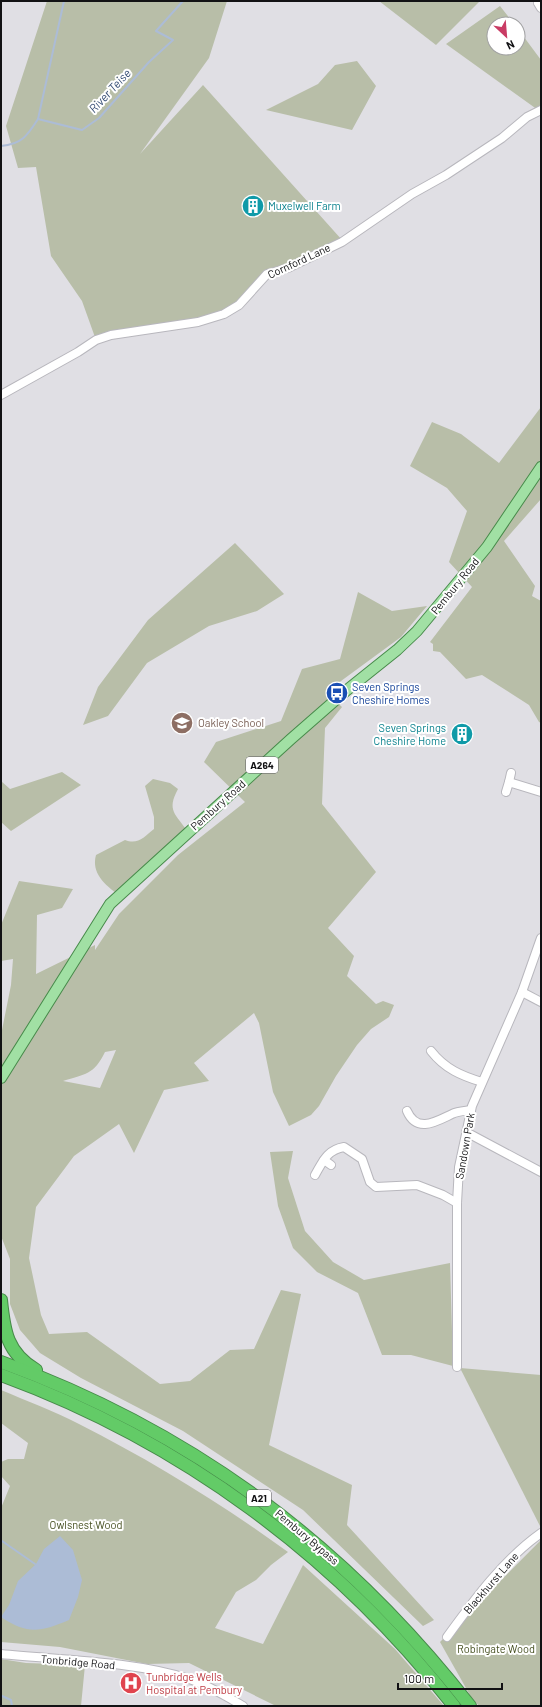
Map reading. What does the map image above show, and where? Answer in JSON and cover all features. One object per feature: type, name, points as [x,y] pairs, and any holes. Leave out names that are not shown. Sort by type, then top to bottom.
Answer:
[{"type":"highway","name":"A21","points":[[1,1300],[4,1328],[14,1351],[27,1364],[53,1382]]},
{"type":"highway","name":"Pembury Bypass","points":[[1,1362],[104,1404],[180,1445],[225,1474],[294,1525],[334,1559],[390,1612],[427,1652],[470,1706]]},
{"type":"highway","name":"Pembury Bypass","points":[[1,1375],[26,1384],[99,1416],[136,1435],[198,1471],[252,1508],[326,1568],[362,1602],[412,1655],[454,1706]]},
{"type":"highway","name":"A21","points":[[1,1380],[26,1384]]},
{"type":"main road","name":"Pembury Road","points":[[1,1078],[110,904],[346,690],[397,650],[417,631],[487,547],[541,467]]},
{"type":"street","name":"Cornford Lane","points":[[1,395],[78,352],[96,340],[111,335],[198,322],[224,314],[239,305],[267,274],[288,268],[342,242],[412,194],[490,146],[527,118],[541,110]]},
{"type":"street","points":[[506,792],[511,774]]},
{"type":"street","points":[[509,782],[541,792]]},
{"type":"street","name":"Sandown Park","points":[[457,1367],[456,1203],[459,1167],[471,1110],[522,992],[541,938]]},
{"type":"street","points":[[522,992],[541,1002]]},
{"type":"street","points":[[431,1051],[438,1060],[453,1071],[482,1082]]},
{"type":"street","points":[[407,1111],[410,1118],[427,1124],[438,1122],[454,1113],[471,1110]]},
{"type":"street","points":[[466,1132],[541,1172]]},
{"type":"street","points":[[314,1175],[324,1160],[334,1149],[344,1147],[362,1159],[370,1182],[376,1187],[417,1185],[443,1195],[456,1203]]},
{"type":"street","points":[[324,1160],[331,1165]]},
{"type":"street","name":"Blackhurst Lane","points":[[447,1637],[471,1604],[507,1562],[541,1533]]},
{"type":"street","name":"Tonbridge Road","points":[[1,1654],[126,1666],[170,1675],[188,1679],[213,1689],[243,1706]]},
{"type":"green space","points":[[47,1],[227,1],[209,58],[140,154],[203,85],[342,240],[267,275],[224,314],[96,340],[82,301],[51,256],[36,167],[18,168],[6,126]]},
{"type":"green space","points":[[379,1],[480,1],[436,45]]},
{"type":"green space","points":[[500,6],[508,16],[486,16],[486,56],[526,56],[526,40],[541,60],[541,108],[538,110],[446,44]]},
{"type":"green space","points":[[357,61],[376,86],[352,130],[266,110],[318,84],[335,65]]},
{"type":"green space","points":[[541,407],[541,499],[504,541],[535,586],[532,596],[541,601],[541,723],[529,705],[482,675],[466,679],[440,652],[433,651],[433,644],[430,642],[472,587],[449,562],[467,511],[447,488],[410,466],[432,422],[461,434],[499,463]]},
{"type":"green space","points":[[235,543],[284,594],[257,611],[209,626],[147,663],[108,716],[83,725],[98,687],[148,620]]},
{"type":"green space","points":[[358,592],[392,611],[427,606],[401,637],[326,692],[342,707],[325,728],[322,804],[376,872],[328,928],[354,956],[347,976],[376,1004],[383,1001],[394,1005],[389,1017],[371,1029],[357,1045],[336,1076],[319,1106],[311,1115],[289,1126],[273,1092],[259,1023],[254,1013],[194,1063],[209,1081],[164,1090],[134,1153],[119,1124],[74,1156],[36,1207],[29,1258],[41,1315],[49,1334],[87,1332],[160,1384],[190,1381],[230,1350],[254,1349],[281,1290],[301,1294],[269,1445],[352,1485],[347,1525],[434,1620],[423,1626],[303,1510],[183,1431],[81,1378],[40,1353],[20,1330],[10,1304],[10,1259],[1,1236],[1,1035],[11,985],[13,959],[1,961],[1,925],[19,881],[73,889],[62,908],[37,915],[36,974],[95,945],[95,950],[119,914],[178,855],[245,802],[204,762],[216,742],[281,721],[302,669],[340,659]],"holes":[[[116,1050],[100,1088],[63,1081],[83,1075],[97,1065],[105,1052]]]},
{"type":"green space","points":[[62,772],[81,785],[11,831],[1,822],[1,781],[10,789]]},
{"type":"green space","points":[[153,779],[170,783],[178,789],[174,796],[173,808],[176,816],[188,832],[119,895],[104,883],[97,873],[95,861],[96,855],[125,840],[134,842],[137,841],[154,829],[154,817],[145,786]]},
{"type":"green space","points":[[293,1151],[288,1178],[305,1231],[333,1262],[364,1280],[450,1263],[453,1366],[411,1355],[382,1355],[358,1293],[317,1272],[293,1248],[278,1206],[270,1152]]},
{"type":"green space","points":[[460,1368],[541,1375],[541,1528]]},
{"type":"green space","name":"Owlsnest Wood","points":[[1,1390],[70,1419],[160,1468],[238,1517],[288,1552],[271,1565],[256,1580],[236,1592],[215,1628],[263,1644],[303,1565],[395,1649],[444,1706],[276,1706],[189,1663],[147,1664],[60,1647],[1,1642],[1,1508],[10,1486],[1,1476],[1,1462],[8,1459],[24,1459],[28,1443],[1,1423]]},
{"type":"green space","name":"Robingate Wood","points":[[541,1540],[541,1706],[479,1706],[471,1697],[440,1642]]},
{"type":"green space","points":[[1,1659],[26,1663],[85,1665],[81,1706],[1,1706]]},
{"type":"water","points":[[60,1536],[73,1550],[82,1580],[78,1597],[69,1620],[50,1627],[34,1630],[19,1627],[10,1623],[1,1617],[9,1605],[18,1581],[36,1564],[44,1549]]},
{"type":"waterway","points":[[1,146],[19,141],[31,130],[38,119],[64,1]]},
{"type":"waterway","name":"River Teise","points":[[38,119],[82,130],[99,118],[149,62],[173,40],[156,31],[183,1]]},
{"type":"waterway","points":[[2,1541],[35,1564]]},
{"type":"waterway","points":[[2,1696],[11,1700],[12,1706]]},
{"type":"place","name":"Muxelwell Farm","points":[[253,206]]},
{"type":"place","name":"Seven Springs Cheshire Homes","points":[[337,693]]},
{"type":"place","name":"Oakley School","points":[[182,723]]},
{"type":"place","name":"Seven Springs Cheshire Home","points":[[462,734]]},
{"type":"place","name":"Tunbridge Wells Hospital at Pembury","points":[[131,1683]]}]
